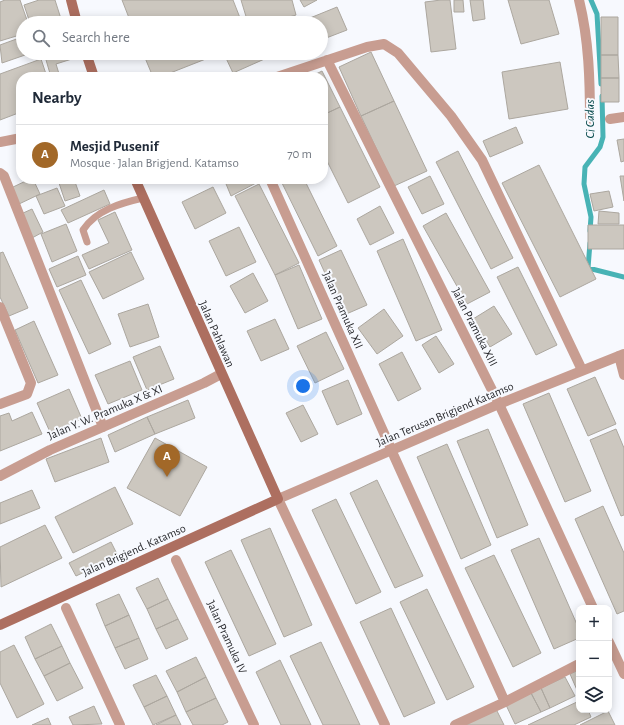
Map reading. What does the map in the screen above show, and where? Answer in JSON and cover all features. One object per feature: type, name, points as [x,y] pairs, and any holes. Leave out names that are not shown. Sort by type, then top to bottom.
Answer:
[{"type":"main road","points":[[71,0],[75,16]]},
{"type":"main road","points":[[88,60],[92,72]]},
{"type":"main road","name":"Jalan Pahlawan","points":[[137,184],[278,500]]},
{"type":"main road","name":"Jalan Brigjend. Katamso","points":[[0,625],[278,500]]},
{"type":"street","points":[[579,0],[585,25],[589,76],[590,122]]},
{"type":"street","points":[[328,60],[367,47],[384,44],[398,53],[451,116],[482,160],[582,370]]},
{"type":"street","points":[[292,72],[327,60]]},
{"type":"street","name":"Jalan Pramuka XIII","points":[[327,60],[499,404],[592,605]]},
{"type":"street","points":[[610,119],[624,116]]},
{"type":"street","points":[[0,142],[16,139]]},
{"type":"street","points":[[0,173],[4,176],[103,427]]},
{"type":"street","name":"Jalan Pramuka XII","points":[[272,184],[506,702]]},
{"type":"street","points":[[0,307],[31,383],[27,394],[0,404]]},
{"type":"street","points":[[621,355],[624,375]]},
{"type":"street","name":"Jalan Terusan Brigjend Katamso","points":[[278,500],[393,454],[499,404],[621,355]]},
{"type":"street","name":"Jalan Y. W. Pramuka X & XI","points":[[0,476],[50,450],[221,374]]},
{"type":"street","points":[[278,500],[385,725]]},
{"type":"street","name":"Jalan Pramuka IV","points":[[176,560],[254,725]]},
{"type":"street","points":[[66,608],[120,725]]},
{"type":"street","points":[[612,650],[624,674]]},
{"type":"street","points":[[455,725],[506,702],[576,666]]},
{"type":"lane","points":[[87,242],[83,230],[89,221],[120,203],[143,198]]},
{"type":"building","points":[[5,0],[20,0],[26,16],[16,16],[16,36],[0,41],[0,2]]},
{"type":"building","points":[[39,0],[55,0],[60,16],[28,16],[24,5]]},
{"type":"building","points":[[122,0],[233,0],[239,16],[128,16]]},
{"type":"building","points":[[241,0],[292,0],[296,15],[293,16],[246,16]]},
{"type":"building","points":[[300,0],[317,0],[304,7]]},
{"type":"building","points":[[450,0],[456,49],[431,52],[425,2]]},
{"type":"building","points":[[454,0],[463,0],[464,12],[454,12]]},
{"type":"building","points":[[470,0],[483,0],[485,19],[473,21]]},
{"type":"building","points":[[508,0],[549,0],[559,34],[521,44]]},
{"type":"building","points":[[337,7],[347,30],[328,37],[328,16],[315,16]]},
{"type":"building","points":[[601,17],[618,17],[618,55],[601,55]]},
{"type":"building","points":[[16,39],[16,58],[2,63],[0,45]]},
{"type":"building","points":[[371,52],[394,101],[361,116],[339,67]]},
{"type":"building","points":[[601,55],[618,55],[619,78],[601,78]]},
{"type":"building","points":[[38,60],[41,60],[45,72],[16,72],[16,114],[0,120],[0,74]]},
{"type":"building","points":[[46,60],[69,60],[56,64],[58,72],[50,72]]},
{"type":"building","points":[[146,60],[203,60],[173,72],[151,72]]},
{"type":"building","points":[[227,60],[262,60],[235,72],[233,72]]},
{"type":"building","points":[[560,62],[568,109],[509,119],[502,72]]},
{"type":"building","points":[[601,78],[619,78],[619,102],[601,102]]},
{"type":"building","points":[[328,83],[340,107],[328,113]]},
{"type":"building","points":[[394,101],[427,171],[394,186],[361,116]]},
{"type":"building","points":[[340,107],[380,187],[348,203],[328,163],[328,113]]},
{"type":"building","points":[[516,127],[523,143],[490,157],[483,141]]},
{"type":"building","points":[[624,139],[624,161],[621,162],[617,140]]},
{"type":"building","points":[[458,151],[513,258],[491,269],[436,162]]},
{"type":"building","points":[[539,165],[596,279],[560,297],[502,183]]},
{"type":"building","points":[[430,176],[444,204],[422,214],[408,187]]},
{"type":"building","points":[[620,176],[624,176],[624,201]]},
{"type":"building","points":[[19,184],[35,184],[40,194],[19,204],[11,188]]},
{"type":"building","points":[[59,184],[76,184],[80,196],[65,201]]},
{"type":"building","points":[[226,184],[254,184],[231,196]]},
{"type":"building","points":[[259,184],[299,263],[275,275],[235,196]]},
{"type":"building","points":[[282,184],[306,184],[337,246],[318,256]]},
{"type":"building","points":[[213,187],[226,213],[195,229],[182,202]]},
{"type":"building","points":[[57,188],[65,206],[44,214],[36,196]]},
{"type":"building","points":[[104,190],[110,204],[68,223],[61,210]]},
{"type":"building","points":[[609,191],[613,207],[594,211],[590,194]]},
{"type":"building","points":[[380,206],[394,233],[370,245],[357,219]]},
{"type":"building","points":[[32,209],[43,232],[32,238],[21,214]]},
{"type":"building","points":[[599,211],[619,213],[619,224],[598,224]]},
{"type":"building","points":[[115,212],[132,250],[89,269],[82,255],[109,243],[98,220]]},
{"type":"building","points":[[446,213],[490,292],[467,304],[423,226]]},
{"type":"building","points":[[66,224],[77,251],[52,262],[41,234]]},
{"type":"building","points":[[588,225],[624,225],[624,249],[588,249]]},
{"type":"building","points":[[239,227],[256,262],[226,276],[209,241]]},
{"type":"building","points":[[403,239],[442,330],[416,341],[377,251]]},
{"type":"building","points":[[341,250],[367,305],[344,315],[319,260]]},
{"type":"building","points":[[3,252],[28,308],[9,316],[0,297],[0,253]]},
{"type":"building","points":[[131,252],[144,279],[103,299],[89,272]]},
{"type":"building","points":[[78,256],[86,275],[57,287],[49,269]]},
{"type":"building","points":[[299,265],[322,319],[298,329],[275,275]]},
{"type":"building","points":[[518,267],[557,345],[536,355],[497,277]]},
{"type":"building","points":[[253,273],[268,301],[245,313],[230,286]]},
{"type":"building","points":[[81,280],[111,344],[89,354],[59,290]]},
{"type":"building","points":[[148,304],[159,337],[130,347],[118,314]]},
{"type":"building","points":[[494,306],[512,334],[490,347],[473,319]]},
{"type":"building","points":[[384,309],[403,336],[377,354],[358,328]]},
{"type":"building","points":[[275,319],[289,349],[261,361],[247,331]]},
{"type":"building","points":[[34,321],[58,375],[38,383],[15,330]]},
{"type":"building","points":[[326,332],[344,369],[315,383],[297,346]]},
{"type":"building","points":[[436,336],[454,364],[439,373],[422,345]]},
{"type":"building","points":[[160,346],[174,379],[147,390],[133,357]]},
{"type":"building","points":[[402,352],[421,389],[398,401],[379,364]]},
{"type":"building","points":[[130,361],[142,390],[108,404],[95,375]]},
{"type":"building","points":[[595,377],[616,424],[588,436],[567,389]]},
{"type":"building","points":[[348,380],[362,414],[337,425],[322,391]]},
{"type":"building","points":[[69,389],[82,419],[50,432],[37,403]]},
{"type":"building","points":[[549,393],[591,491],[565,502],[523,404]]},
{"type":"building","points":[[188,400],[195,418],[155,434],[147,417]]},
{"type":"building","points":[[303,405],[318,434],[301,442],[286,413]]},
{"type":"building","points":[[32,412],[42,434],[0,451],[0,416],[9,413],[12,421]]},
{"type":"building","points":[[147,417],[155,434],[115,452],[108,435]]},
{"type":"building","points":[[488,429],[528,525],[497,538],[457,441]]},
{"type":"building","points":[[616,429],[624,448],[624,515],[621,516],[590,440]]},
{"type":"building","points":[[101,438],[109,462],[55,482],[46,459]]},
{"type":"building","points":[[155,438],[207,467],[180,516],[127,488]]},
{"type":"building","points":[[447,444],[491,545],[461,559],[417,457]]},
{"type":"building","points":[[377,480],[423,576],[395,588],[350,493]]},
{"type":"building","points":[[115,487],[133,524],[73,553],[55,517]]},
{"type":"building","points":[[32,490],[40,508],[0,524],[0,503]]},
{"type":"building","points":[[336,499],[381,592],[356,604],[312,510]]},
{"type":"building","points":[[603,506],[624,553],[624,611],[617,614],[575,519]]},
{"type":"building","points":[[45,525],[62,558],[1,587],[0,547]]},
{"type":"building","points":[[270,528],[312,625],[284,637],[241,540]]},
{"type":"building","points":[[539,538],[576,622],[576,639],[554,649],[511,550]]},
{"type":"building","points":[[111,542],[118,556],[76,576],[69,563]]},
{"type":"building","points":[[231,550],[276,644],[249,656],[205,562]]},
{"type":"building","points":[[494,555],[541,653],[513,667],[465,568]]},
{"type":"building","points":[[158,578],[168,599],[147,609],[136,588]]},
{"type":"building","points":[[427,589],[474,687],[447,700],[400,602]]},
{"type":"building","points":[[119,594],[129,615],[105,626],[96,604]]},
{"type":"building","points":[[168,599],[178,619],[156,629],[147,609]]},
{"type":"building","points":[[391,608],[435,703],[404,717],[360,622]]},
{"type":"building","points":[[129,615],[139,638],[115,648],[105,626]]},
{"type":"building","points":[[178,619],[188,639],[166,649],[156,629]]},
{"type":"building","points":[[51,624],[62,646],[35,659],[25,637]]},
{"type":"building","points":[[139,638],[148,659],[125,669],[115,648]]},
{"type":"building","points":[[321,642],[360,725],[323,725],[290,656]]},
{"type":"building","points":[[14,645],[44,704],[17,718],[0,683],[0,652]]},
{"type":"building","points":[[62,646],[70,663],[44,676],[35,659]]},
{"type":"building","points":[[196,657],[206,677],[177,692],[166,671]]},
{"type":"building","points":[[280,660],[311,725],[281,725],[256,672]]},
{"type":"building","points":[[70,663],[83,688],[57,701],[44,676]]},
{"type":"building","points":[[576,671],[576,688],[570,674]]},
{"type":"building","points":[[156,675],[167,696],[144,707],[133,685]]},
{"type":"building","points":[[206,677],[216,698],[186,712],[177,692]]},
{"type":"building","points":[[565,677],[575,696],[550,708],[541,688]]},
{"type":"building","points":[[541,688],[550,708],[541,712],[531,693]]},
{"type":"building","points":[[531,693],[541,712],[515,724],[506,705]]},
{"type":"building","points":[[167,696],[176,715],[153,725],[144,707]]},
{"type":"building","points":[[216,698],[228,722],[222,725],[193,725],[186,712]]},
{"type":"building","points":[[576,702],[576,713],[589,713],[591,717],[574,725],[528,725]]},
{"type":"building","points":[[94,706],[102,724],[73,725],[69,717]]},
{"type":"building","points":[[496,709],[504,725],[463,725]]},
{"type":"building","points":[[604,713],[609,713],[615,725],[580,725]]},
{"type":"building","points":[[176,715],[181,725],[156,725]]},
{"type":"building","points":[[48,718],[51,725],[32,725]]},
{"type":"waterway","name":"Ci Cadas","points":[[591,0],[597,14],[601,84]]},
{"type":"waterway","name":"Ci Cadas","points":[[590,231],[591,217],[584,184],[585,167],[600,147],[603,137],[602,96]]},
{"type":"waterway","name":"Ci Cadas","points":[[590,243],[588,268],[624,277]]},
{"type":"place","name":"Mesjid Pusenif","points":[[167,477]]}]
